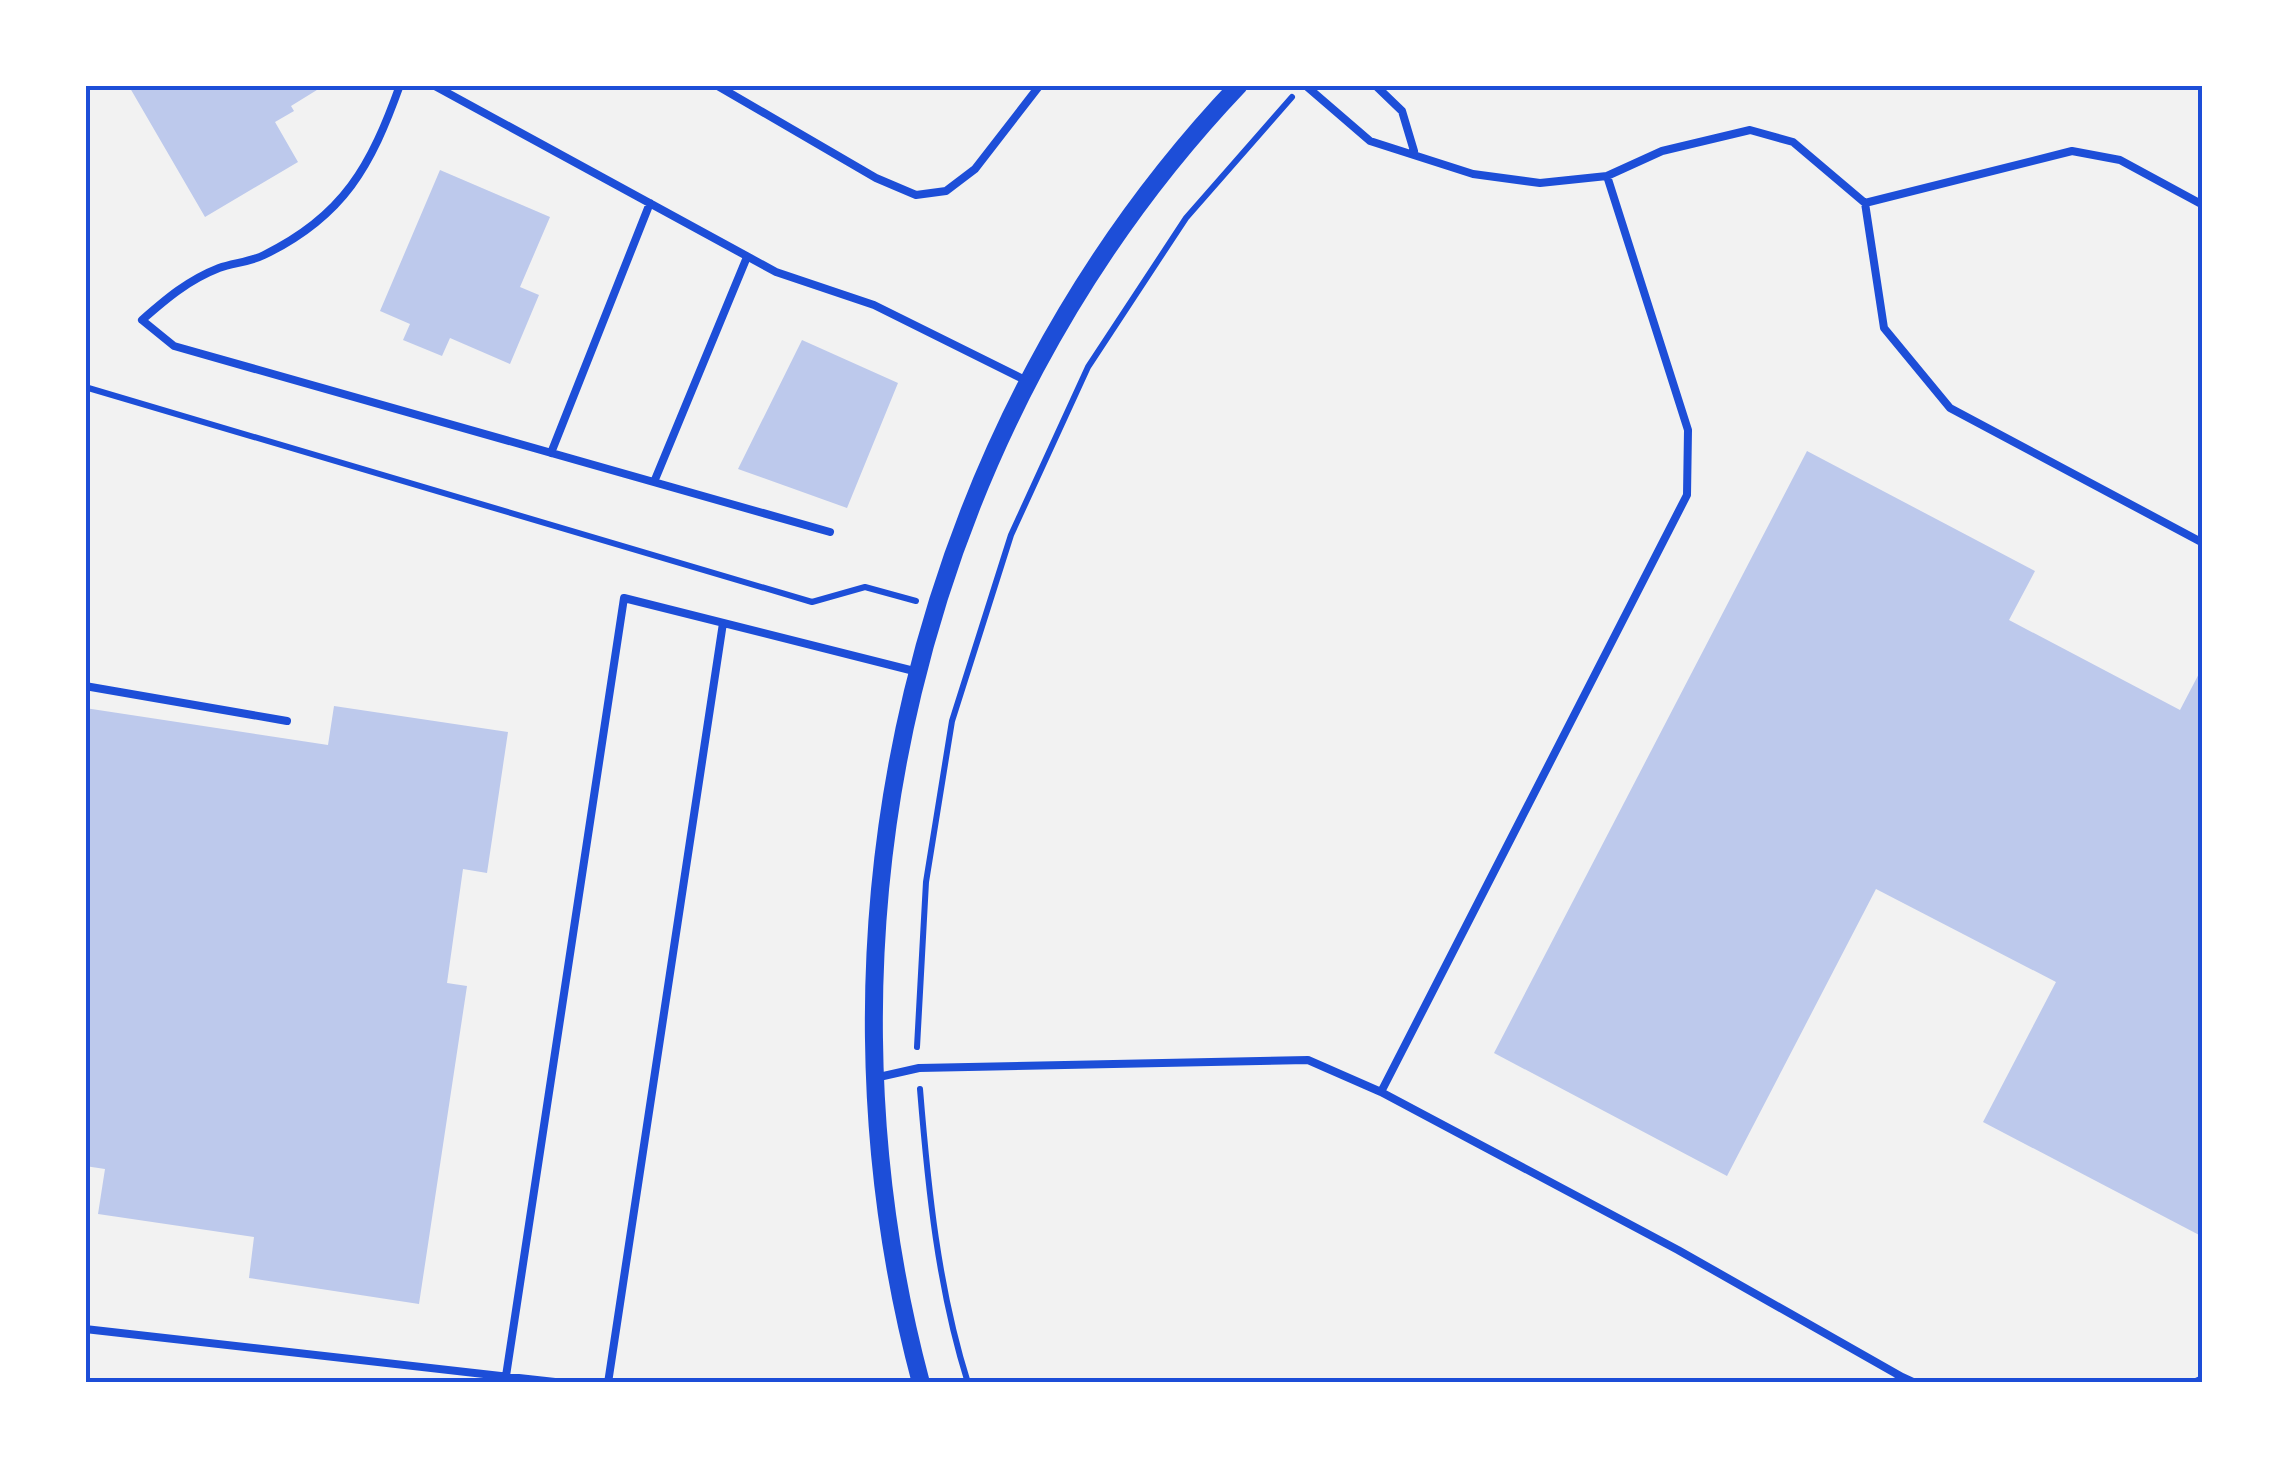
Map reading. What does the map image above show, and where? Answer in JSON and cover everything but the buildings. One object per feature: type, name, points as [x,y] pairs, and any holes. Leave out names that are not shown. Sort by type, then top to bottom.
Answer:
[{"type":"street","points":[[921,1383],[882,1198],[872,1024],[877,888],[894,777],[918,672],[967,514],[1029,382],[1072,305],[1133,212],[1239,85]]},
{"type":"lane","points":[[400,85],[351,192],[310,228],[261,256],[182,286],[142,320],[174,346],[830,532]]},
{"type":"lane","points":[[434,85],[776,272],[874,305],[1029,382]]},
{"type":"lane","points":[[716,85],[876,178],[916,195],[946,191],[974,169],[1040,85]]},
{"type":"lane","points":[[1304,85],[1370,141],[1414,151],[1473,174],[1540,183],[1607,176],[1662,152],[1750,130],[1793,142],[1865,203],[1884,328],[1950,408],[2203,542]]},
{"type":"lane","points":[[1375,85],[1402,112],[1414,151]]},
{"type":"lane","points":[[1865,203],[2072,151],[2120,160],[2203,204]]},
{"type":"lane","points":[[1381,1092],[1686,496],[1688,430],[1607,176]]},
{"type":"lane","points":[[551,453],[650,203]]},
{"type":"lane","points":[[654,482],[747,256]]},
{"type":"lane","points":[[506,1376],[624,598],[918,672]]},
{"type":"lane","points":[[608,1383],[723,623]]},
{"type":"lane","points":[[85,686],[287,721]]},
{"type":"lane","points":[[874,1078],[919,1068],[1308,1060],[1381,1092],[1678,1250],[1897,1380],[1914,1383]]},
{"type":"lane","points":[[85,1329],[564,1383]]},
{"type":"lane","points":[[2194,1383],[2203,1380]]},
{"type":"path","points":[[968,1383],[953,1336],[928,1190],[916,1031],[926,882],[952,721],[1011,535],[1088,367],[1186,218],[1304,85]]},
{"type":"path","points":[[85,388],[812,602],[865,586],[937,606]]}]
